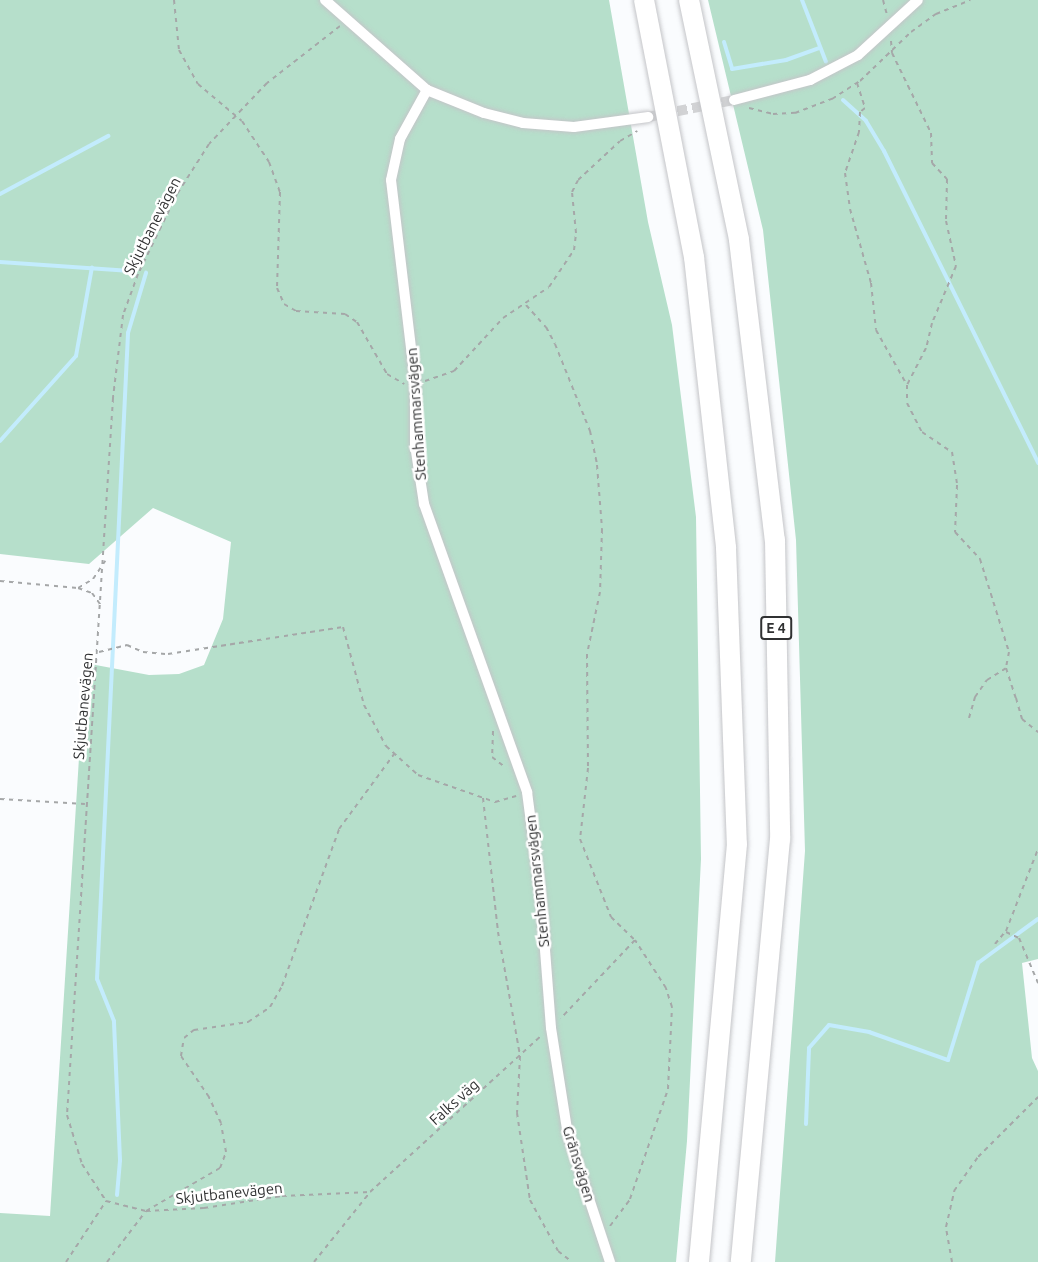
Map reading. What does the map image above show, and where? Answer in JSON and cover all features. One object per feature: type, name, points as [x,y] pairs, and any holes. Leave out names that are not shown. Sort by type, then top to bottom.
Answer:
[{"type":"highway","points":[[644,0],[694,257],[726,548],[737,844],[699,1262]]},
{"type":"highway","name":"E 4","points":[[689,0],[739,240],[775,540],[780,839],[741,1262]]},
{"type":"street","points":[[325,0],[347,22],[427,90],[484,113],[523,123],[574,127],[648,117]]},
{"type":"street","points":[[734,100],[810,80],[858,55],[918,0]]},
{"type":"street","name":"Stenhammarsvägen","points":[[427,90],[400,139],[391,180],[415,381],[415,446],[424,504],[527,792],[541,898],[551,1028]]},
{"type":"street","name":"Gränsvägen","points":[[551,1028],[568,1135],[610,1262]]},
{"type":"path","points":[[746,108],[773,114],[795,113],[832,99],[857,83],[892,53],[911,32],[936,14],[970,0]]},
{"type":"path","name":"Skjutbanevägen","points":[[347,22],[267,83],[209,144],[177,194],[138,274],[123,315],[113,398],[102,607],[86,804],[67,1115],[82,1164],[106,1201],[146,1211],[204,1209],[282,1196],[370,1192]]},
{"type":"path","points":[[892,53],[930,133],[932,163],[947,179],[946,221],[956,266],[946,287],[926,348],[915,362],[907,385],[907,403],[922,432],[951,452],[957,485],[955,531],[980,559],[1009,652],[1006,668],[1023,719],[1038,732]]},
{"type":"path","points":[[857,83],[865,108],[860,112],[860,122],[845,173],[850,209],[871,283],[876,330],[907,385]]},
{"type":"path","points":[[526,305],[546,327],[555,344],[590,431],[597,465],[602,529],[600,592],[587,654],[588,768],[580,839],[612,917],[635,940],[666,988],[672,1007],[668,1089],[630,1198],[610,1226],[609,1235]]},
{"type":"path","points":[[78,588],[93,579],[105,560]]},
{"type":"path","points":[[0,581],[78,588],[92,593],[102,607]]},
{"type":"path","points":[[99,652],[127,645],[143,652],[168,654],[343,627],[364,705],[394,754],[418,775],[495,802],[527,792]]},
{"type":"path","points":[[969,718],[975,697],[987,680],[1006,668]]},
{"type":"path","points":[[107,1262],[146,1211],[183,1187],[206,1179],[220,1168],[226,1152],[221,1123],[209,1097],[181,1056],[184,1038],[194,1030],[248,1022],[270,1007],[282,986],[339,829],[394,754]]},
{"type":"path","points":[[483,798],[498,932],[520,1056],[517,1113],[530,1200],[558,1251],[573,1262]]},
{"type":"path","points":[[0,799],[86,804]]},
{"type":"path","points":[[994,944],[1006,931],[1038,849]]},
{"type":"path","points":[[1006,931],[1019,938],[1038,982]]},
{"type":"path","name":"Falks väg","points":[[314,1262],[370,1192],[551,1028],[635,940]]},
{"type":"path","points":[[952,1262],[946,1227],[954,1191],[978,1157],[1038,1097]]},
{"type":"path","points":[[66,1262],[106,1201]]},
{"type":"green space","points":[[0,0],[609,0],[648,222],[672,325],[696,517],[701,859],[687,1141],[676,1262],[0,1262],[0,1213],[50,1216],[85,663],[149,675],[179,674],[204,665],[223,619],[231,542],[153,508],[89,564],[0,554]]},
{"type":"green space","points":[[708,0],[1038,0],[1038,959],[1022,963],[1032,1058],[1038,1071],[1038,1262],[775,1262],[805,851],[796,540],[763,230]]},
{"type":"waterway","points":[[802,0],[826,62]]},
{"type":"waterway","points":[[724,42],[732,69],[786,60],[819,48]]},
{"type":"waterway","points":[[843,100],[866,121],[884,151],[1038,463]]},
{"type":"waterway","points":[[0,194],[108,136]]},
{"type":"waterway","points":[[0,262],[131,271]]},
{"type":"waterway","points":[[0,441],[76,356],[92,267]]},
{"type":"waterway","points":[[117,1195],[120,1160],[114,1021],[97,979],[128,333],[146,273]]},
{"type":"waterway","points":[[806,1124],[809,1048],[829,1025],[869,1032],[948,1060],[978,963],[1038,919]]},
{"type":"tunnel","points":[[648,117],[734,100]]}]
